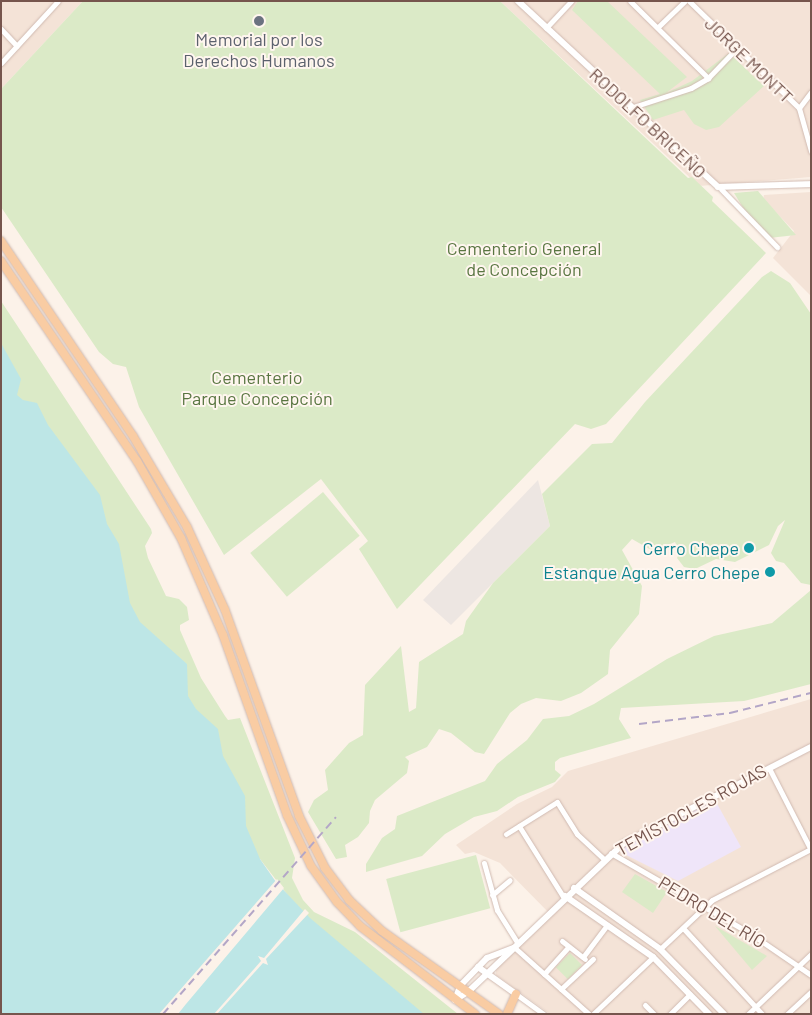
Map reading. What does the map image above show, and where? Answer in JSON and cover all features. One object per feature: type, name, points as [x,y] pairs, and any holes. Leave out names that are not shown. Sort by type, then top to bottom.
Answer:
[{"type":"main road","points":[[1,241],[133,436],[187,527],[227,616],[299,816],[325,868],[349,900],[382,931],[499,1014]]},
{"type":"main road","points":[[1,261],[137,460],[181,538],[223,635],[287,815],[312,866],[337,902],[360,926],[475,1014]]},
{"type":"main road","points":[[507,1014],[516,994]]},
{"type":"street","points":[[1,63],[58,1]]},
{"type":"street","name":"RODOLFO BRICEÑO","points":[[518,1],[629,108],[721,188],[776,247]]},
{"type":"street","points":[[546,28],[571,1]]},
{"type":"street","points":[[630,1],[708,78]]},
{"type":"street","points":[[658,27],[687,1]]},
{"type":"street","name":"JORGE MONTT","points":[[687,1],[738,48],[798,108],[811,151]]},
{"type":"street","points":[[1,29],[17,46]]},
{"type":"street","points":[[629,108],[691,88],[708,78],[738,48]]},
{"type":"street","points":[[798,108],[811,92]]},
{"type":"street","points":[[721,188],[811,184]]},
{"type":"street","name":"TEMÍSTOCLES ROJAS","points":[[455,1000],[468,992],[604,859],[628,840],[811,747]]},
{"type":"street","points":[[660,949],[705,906],[811,849],[769,768]]},
{"type":"street","points":[[506,834],[557,802],[577,834],[604,859]]},
{"type":"street","points":[[519,826],[565,897],[653,957],[709,1014]]},
{"type":"street","name":"PEDRO DEL RÍO","points":[[611,853],[705,906],[811,975]]},
{"type":"street","points":[[484,863],[492,895],[516,945],[544,974],[589,1014]]},
{"type":"street","points":[[492,895],[510,880]]},
{"type":"street","points":[[574,888],[660,949],[724,1014]]},
{"type":"street","points":[[583,957],[607,925]]},
{"type":"street","points":[[683,928],[762,1014]]},
{"type":"street","points":[[562,941],[591,961],[562,989]]},
{"type":"street","name":"TEMÍSTOCLES ROJAS","points":[[455,1000],[460,986],[478,967],[492,955],[516,945]]},
{"type":"street","points":[[544,974],[568,946]]},
{"type":"street","points":[[748,1014],[811,954]]},
{"type":"street","points":[[593,1014],[653,957]]},
{"type":"street","points":[[478,967],[544,1014]]},
{"type":"street","points":[[787,1014],[811,992]]},
{"type":"street","points":[[670,1014],[690,994]]},
{"type":"street","points":[[645,1005],[652,1013]]},
{"type":"street","points":[[599,1008],[605,1014]]},
{"type":"shaded area","points":[[1,1],[83,1],[1,89]]},
{"type":"shaded area","points":[[500,1],[811,1],[811,177],[699,186]]},
{"type":"shaded area","points":[[811,192],[811,296],[773,258],[794,231],[763,199],[764,195]]},
{"type":"shaded area","points":[[538,480],[550,526],[451,625],[423,600]]},
{"type":"shaded area","points":[[811,699],[811,1014],[550,1014],[496,975],[496,970],[551,915],[500,863],[474,852],[465,854],[456,845],[517,804],[552,787],[568,771]]},
{"type":"shaded area","points":[[715,800],[741,847],[678,881],[626,855],[623,847]]},
{"type":"green space","name":"Cementerio General de Concepción","points":[[83,1],[500,1],[688,178],[692,177],[713,197],[712,201],[766,253],[606,424],[591,429],[575,424],[397,609],[359,549],[368,541],[321,479],[224,555],[139,407],[126,367],[113,364],[99,352],[1,207],[1,89]]},
{"type":"green space","points":[[578,1],[607,1],[687,77],[666,93],[692,81],[729,53],[764,86],[719,127],[706,130],[694,124],[684,110],[653,120],[640,100],[660,94],[572,10]]},
{"type":"green space","points":[[758,191],[796,235],[769,238],[747,214],[734,193]]},
{"type":"green space","points":[[771,271],[790,283],[811,314],[811,585],[801,583],[784,563],[776,561],[771,553],[785,520],[778,526],[769,545],[735,562],[716,559],[695,569],[684,567],[677,558],[680,552],[675,542],[653,551],[632,539],[622,550],[642,586],[639,614],[610,650],[608,674],[581,693],[561,701],[536,698],[521,704],[510,713],[484,754],[475,752],[451,733],[439,729],[427,747],[405,757],[409,761],[407,773],[375,800],[370,811],[369,823],[358,837],[345,845],[347,857],[336,859],[308,812],[314,800],[328,790],[325,770],[349,743],[363,735],[365,685],[401,646],[409,712],[416,708],[419,662],[463,634],[466,621],[493,583],[550,526],[542,494],[592,444],[612,443],[645,402],[762,277]]},
{"type":"green space","points":[[1,301],[151,529],[152,533],[145,546],[148,558],[166,596],[179,599],[187,607],[189,620],[180,625],[180,630],[201,678],[228,720],[240,718],[295,858],[292,878],[303,900],[314,912],[355,932],[458,1014],[208,1014],[290,898],[260,859],[1,1014]]},
{"type":"green space","points":[[323,492],[360,536],[287,597],[250,553]]},
{"type":"green space","points":[[811,590],[811,684],[744,701],[621,708],[619,719],[631,738],[560,758],[555,762],[555,770],[561,775],[555,782],[518,797],[497,811],[474,817],[445,834],[422,856],[366,872],[366,864],[382,838],[395,829],[397,816],[485,781],[497,764],[527,740],[543,719],[569,716],[594,704],[667,659],[714,636],[772,623]]},
{"type":"green space","points":[[476,855],[490,908],[400,932],[386,879]]},
{"type":"green space","points":[[635,874],[667,892],[653,913],[622,892]]},
{"type":"green space","points":[[715,926],[767,956],[752,970]]},
{"type":"green space","points":[[570,953],[582,965],[568,979],[556,967]]},
{"type":"water","points":[[1,343],[21,379],[17,395],[23,400],[37,403],[48,425],[100,495],[107,524],[119,544],[130,603],[140,622],[187,664],[188,696],[196,709],[218,729],[223,756],[245,796],[246,826],[260,859],[276,882],[310,918],[424,1014],[1,1014]]},
{"type":"pier","points":[[277,879],[284,888],[178,1014],[159,1014]]},
{"type":"pier","points":[[305,909],[309,913],[266,959],[268,965],[263,963],[217,1014],[214,1014],[261,961],[258,956],[264,958]]},
{"type":"railway","points":[[639,724],[730,713],[811,693]]},
{"type":"railway","points":[[163,1014],[336,817]]},
{"type":"place","name":"Memorial por los Derechos Humanos","points":[[259,21]]},
{"type":"place","name":"Cerro Chepe","points":[[749,548]]},
{"type":"place","name":"Estanque Agua Cerro Chepe","points":[[770,572]]},
{"type":"park label","name":"Cementerio Parque Concepción","points":[[257,388]]}]
